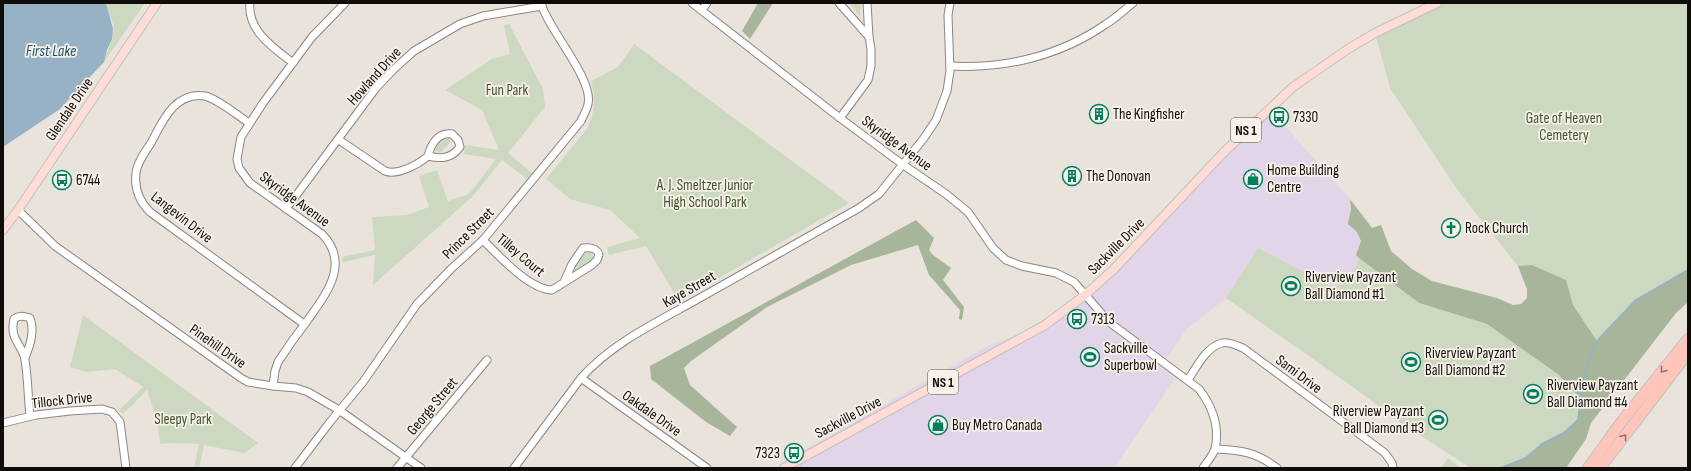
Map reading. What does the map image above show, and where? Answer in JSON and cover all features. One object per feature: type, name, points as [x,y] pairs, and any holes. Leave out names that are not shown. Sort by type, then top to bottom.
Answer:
[{"type":"highway","points":[[1588,468],[1622,421],[1688,340]]},
{"type":"highway","points":[[1600,468],[1688,353]]},
{"type":"main road","name":"Glendale Drive","points":[[3,230],[157,3]]},
{"type":"main road","name":"Sackville Drive","points":[[784,468],[1045,325],[1085,295],[1114,269],[1225,151],[1293,87],[1342,53],[1369,37],[1437,3]]},
{"type":"street","points":[[250,3],[252,22],[259,33],[293,63]]},
{"type":"street","name":"Skyridge Avenue","points":[[273,386],[278,362],[332,284],[335,271],[334,251],[330,242],[322,234],[302,218],[286,209],[250,183],[239,168],[237,159],[241,137],[249,123],[312,37],[344,3]]},
{"type":"street","name":"Skyridge Avenue","points":[[692,3],[840,118],[902,164],[946,194],[968,212],[994,248],[1006,260],[1022,266],[1056,273],[1074,282],[1109,322],[1199,389],[1207,400],[1215,416],[1214,449]]},
{"type":"street","points":[[702,10],[708,3]]},
{"type":"street","points":[[839,3],[869,37]]},
{"type":"street","points":[[840,118],[868,80],[871,66],[871,49],[867,3]]},
{"type":"street","name":"Kaye Street","points":[[514,468],[581,378],[593,365],[612,350],[873,199],[879,194],[924,138],[936,120],[947,91],[950,66],[948,15],[950,3]]},
{"type":"street","points":[[950,66],[974,67],[1003,64],[1023,61],[1052,52],[1078,40],[1106,24],[1133,3]]},
{"type":"street","name":"Howland Drive","points":[[286,209],[339,140],[376,88],[414,51],[460,24],[483,16],[542,5]]},
{"type":"street","name":"Prince Street","points":[[295,468],[363,382],[417,304],[452,268],[483,240],[581,121],[589,104],[588,93],[583,78],[542,5]]},
{"type":"street","name":"Langevin Drive","points":[[249,123],[215,100],[206,96],[196,96],[183,100],[170,110],[140,162],[136,171],[138,196],[143,205],[150,212],[304,324]]},
{"type":"street","points":[[339,140],[389,172],[398,172],[415,166],[428,156],[431,146],[445,134],[452,134],[458,140],[460,147],[452,155],[444,158],[428,156]]},
{"type":"street","name":"Pinehill Drive","points":[[18,210],[55,246],[240,378],[248,382],[302,389],[340,410],[421,468]]},
{"type":"street","name":"Tilley Court","points":[[483,240],[508,264],[539,288],[552,290],[592,266],[599,255],[597,250],[592,248],[583,248],[572,264],[564,282]]},
{"type":"street","points":[[25,358],[29,347],[33,326],[30,318],[19,316],[14,319],[12,325],[13,334],[25,358],[30,416]]},
{"type":"street","name":"Sami Drive","points":[[1188,380],[1212,348],[1223,343],[1232,344],[1243,348],[1385,453],[1392,463],[1393,468]]},
{"type":"street","name":"George Street","points":[[398,468],[487,360]]},
{"type":"street","name":"Oakdale Drive","points":[[581,378],[707,468]]},
{"type":"street","name":"Tillock Drive","points":[[3,423],[30,416],[70,411],[102,409],[112,412],[120,422],[126,468]]},
{"type":"street","points":[[1203,468],[1214,449],[1239,450],[1254,454],[1277,468]]},
{"type":"shaded area","points":[[1270,109],[1350,199],[1351,209],[1349,224],[1357,232],[1361,241],[1356,254],[1359,258],[1356,267],[1335,288],[1258,248],[1226,298],[1187,329],[1164,362],[1179,373],[1114,468],[777,468],[782,463],[991,344],[1043,328],[1093,288]]},
{"type":"green space","points":[[106,3],[145,3],[104,62],[114,29]]},
{"type":"green space","points":[[758,3],[773,3],[750,39],[742,31]]},
{"type":"green space","points":[[850,3],[861,3],[860,17]]},
{"type":"green space","name":"Gate of Heaven Cemetery","points":[[1437,3],[1688,3],[1688,270],[1636,300],[1597,341],[1573,305],[1566,280],[1532,265],[1518,266],[1459,192],[1390,88],[1375,33]]},
{"type":"green space","name":"Fun Park","points":[[509,24],[543,89],[545,107],[508,153],[532,173],[527,179],[502,160],[472,197],[373,285],[375,255],[343,262],[342,257],[375,250],[372,217],[407,215],[429,207],[419,176],[437,170],[448,201],[469,194],[496,159],[464,154],[465,145],[499,150],[482,110],[445,90],[492,59],[510,54],[504,25]]},
{"type":"green space","name":"A. J. Smeltzer Junior High School Park","points":[[634,44],[849,203],[679,301],[646,246],[609,255],[607,247],[640,238],[610,210],[570,199],[546,179],[586,130],[589,124],[594,106],[594,94],[591,81],[618,67]]},
{"type":"green space","points":[[449,138],[451,142],[441,152],[432,150],[439,142]]},
{"type":"green space","points":[[1350,199],[1372,228],[1381,225],[1391,251],[1412,269],[1432,281],[1497,298],[1513,305],[1521,304],[1527,298],[1527,289],[1518,266],[1532,265],[1566,280],[1573,305],[1597,341],[1636,300],[1688,270],[1688,302],[1676,313],[1591,423],[1586,439],[1566,468],[1501,468],[1526,458],[1542,444],[1564,433],[1578,420],[1581,399],[1559,375],[1487,324],[1419,303],[1359,258],[1356,255],[1361,241],[1357,232],[1348,224],[1351,209]]},
{"type":"green space","points":[[916,220],[934,238],[929,250],[933,255],[951,268],[943,280],[964,307],[962,320],[959,319],[960,310],[929,275],[918,245],[851,265],[767,307],[691,361],[684,368],[690,385],[737,427],[730,436],[706,422],[651,379],[650,366]]},
{"type":"green space","points":[[1258,248],[1335,288],[1356,267],[1359,258],[1419,303],[1487,324],[1559,375],[1581,399],[1578,420],[1564,433],[1542,444],[1526,458],[1501,468],[1471,468],[1402,424],[1353,387],[1226,298]]},
{"type":"green space","points":[[591,252],[594,260],[579,270],[572,269],[586,253]]},
{"type":"green space","name":"Sleepy Park","points":[[83,315],[258,443],[245,453],[204,445],[199,468],[194,468],[199,444],[160,444],[158,424],[147,390],[123,414],[119,410],[143,387],[115,369],[86,372],[70,367]]},
{"type":"green space","points":[[1448,458],[1461,468],[1441,468]]},
{"type":"water","name":"First Lake","points":[[3,3],[106,3],[113,29],[112,39],[104,62],[60,109],[3,147]]},
{"type":"waterway","points":[[1501,468],[1526,458],[1542,444],[1564,433],[1578,420],[1584,374],[1597,341],[1636,300],[1688,270]]},
{"type":"place","name":"The Kingfisher","points":[[1099,114]]},
{"type":"place","name":"7330","points":[[1279,117]]},
{"type":"place","name":"The Donovan","points":[[1072,176]]},
{"type":"place","name":"Home Building Centre","points":[[1253,179]]},
{"type":"place","name":"6744","points":[[62,180]]},
{"type":"place","name":"Rock Church","points":[[1451,228]]},
{"type":"place","name":"Riverview Payzant Ball Diamond #1","points":[[1291,286]]},
{"type":"place","name":"7313","points":[[1077,319]]},
{"type":"place","name":"Sackville Superbowl","points":[[1090,357]]},
{"type":"place","name":"Riverview Payzant Ball Diamond #2","points":[[1411,362]]},
{"type":"place","name":"Riverview Payzant Ball Diamond #4","points":[[1533,394]]},
{"type":"place","name":"Riverview Payzant Ball Diamond #3","points":[[1438,420]]},
{"type":"place","name":"Buy Metro Canada","points":[[938,425]]},
{"type":"place","name":"7323","points":[[794,453]]}]
